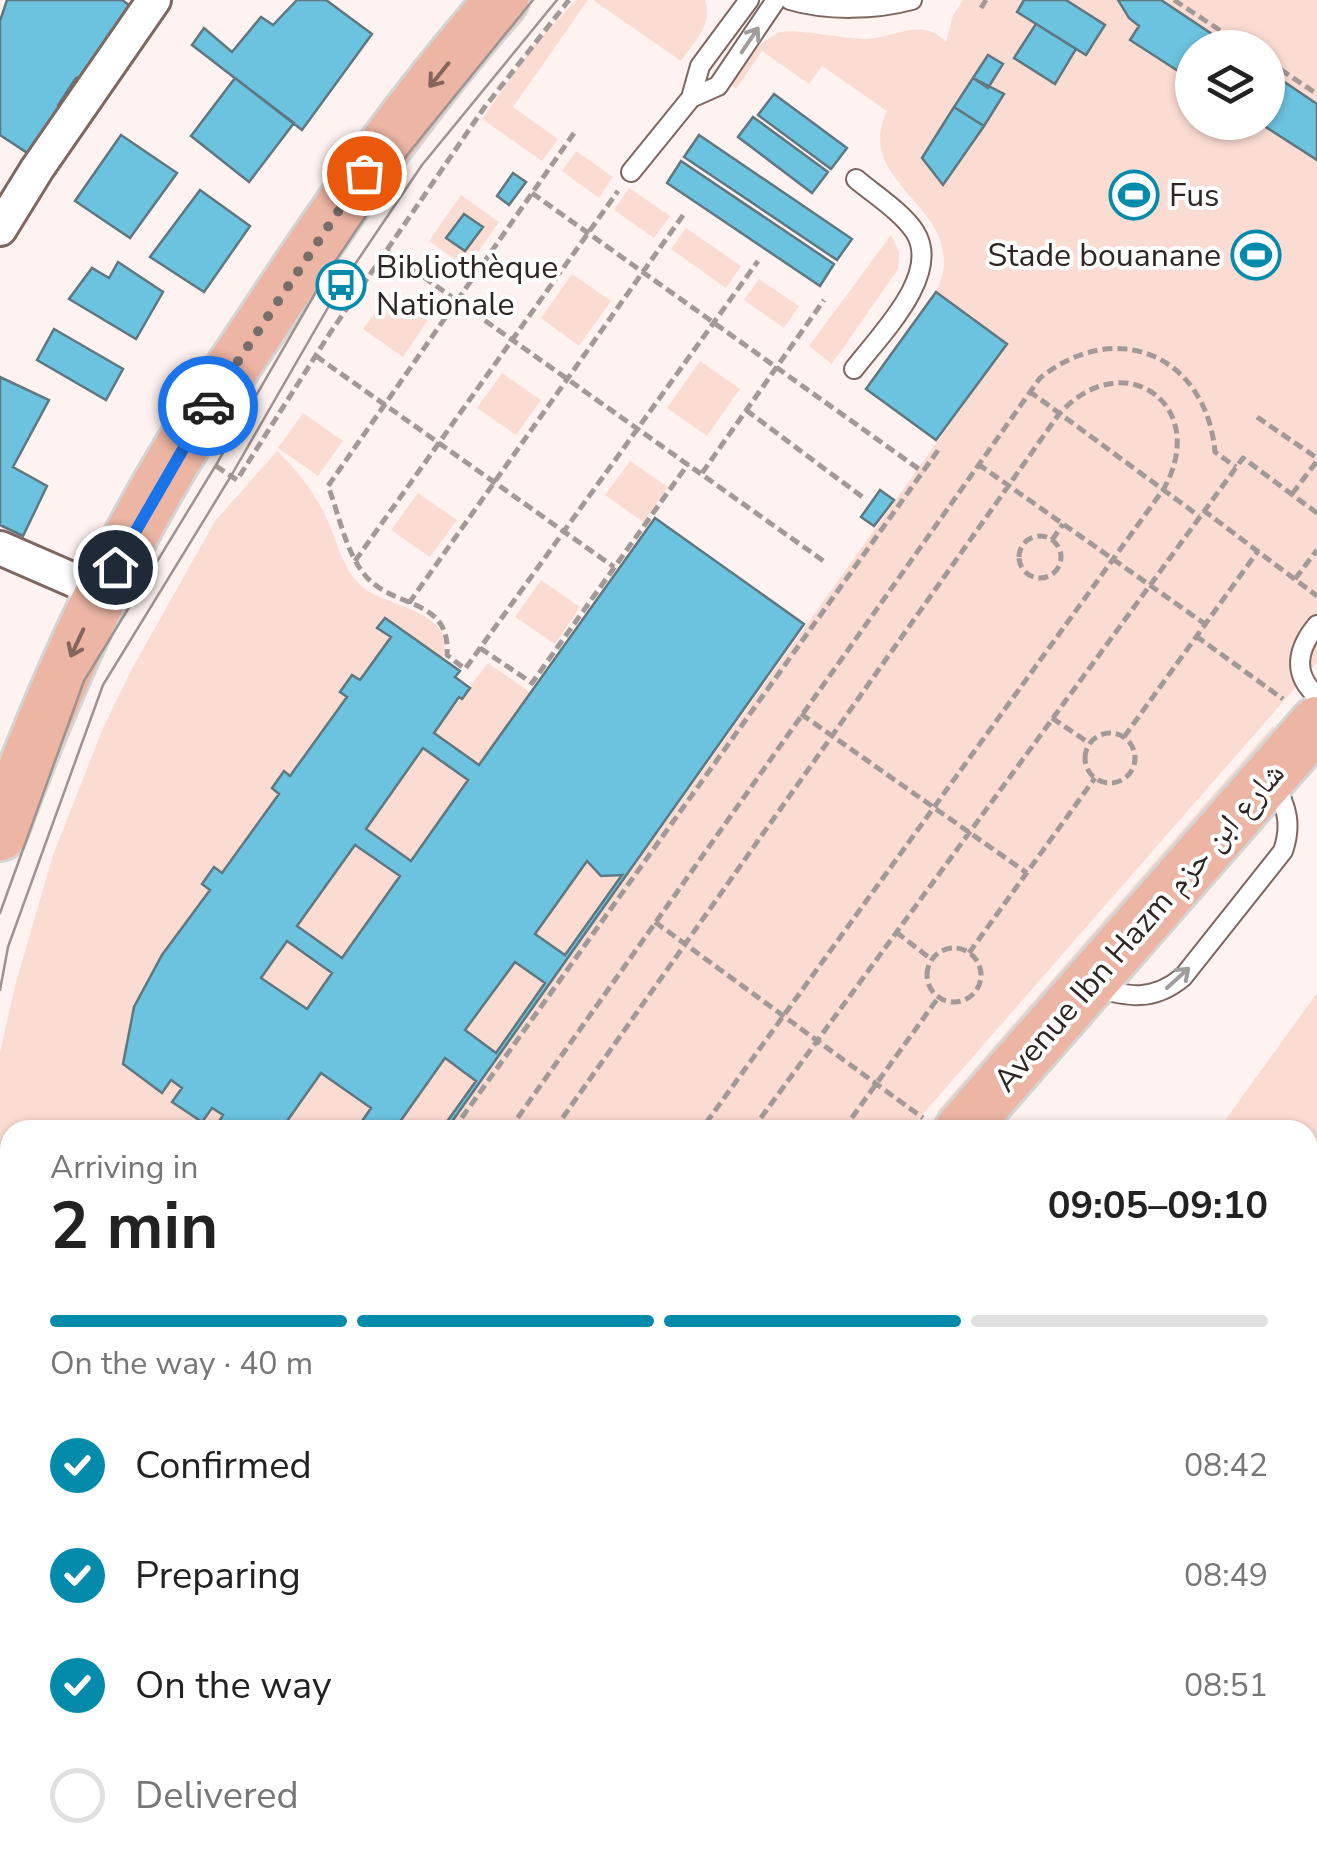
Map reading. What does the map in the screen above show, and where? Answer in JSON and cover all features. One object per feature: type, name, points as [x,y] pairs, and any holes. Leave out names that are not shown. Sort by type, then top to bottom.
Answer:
[{"type":"main road","points":[[0,834],[32,744],[101,592],[183,444],[386,140],[502,0]]},
{"type":"main road","name":"Avenue Ibn Hazm شارع ابن حزم","points":[[948,1120],[1088,986],[1270,777],[1302,713]]},
{"type":"street","points":[[0,229],[154,0]]},
{"type":"street","points":[[0,548],[101,592]]},
{"type":"lane","points":[[631,172],[691,98],[700,66],[749,0]]},
{"type":"lane","points":[[691,98],[718,86],[776,0]]},
{"type":"lane","points":[[790,0],[812,5],[878,6],[912,0]]},
{"type":"lane","points":[[854,368],[918,282],[923,257],[915,232],[856,179]]},
{"type":"lane","points":[[1317,625],[1307,637],[1299,658],[1304,684],[1317,696]]},
{"type":"path","points":[[183,444],[237,480],[316,356],[509,72],[569,0]]},
{"type":"path","points":[[981,8],[986,0]]},
{"type":"path","points":[[1174,0],[1220,30]]},
{"type":"path","points":[[1285,72],[1317,94]]},
{"type":"path","points":[[574,133],[328,486],[355,561],[378,588],[431,612],[446,632],[447,656],[465,669],[758,261]]},
{"type":"path","points":[[355,561],[631,172]]},
{"type":"path","points":[[532,194],[923,472]]},
{"type":"path","points":[[409,602],[686,210]]},
{"type":"path","points":[[386,251],[826,562]]},
{"type":"path","points":[[701,474],[824,300]]},
{"type":"path","points":[[516,1120],[1029,391],[1054,366],[1087,351],[1124,348],[1158,358],[1188,382],[1208,414],[1214,452],[1236,468]]},
{"type":"path","points":[[316,356],[614,568]]},
{"type":"path","points":[[561,1120],[1059,414],[1081,392],[1095,385],[1125,382],[1154,394],[1165,405],[1178,432],[1177,462],[1163,490],[708,1120]]},
{"type":"path","points":[[1029,391],[1317,596]]},
{"type":"path","points":[[746,410],[865,498]]},
{"type":"path","points":[[1257,417],[1317,460],[1292,494]]},
{"type":"path","points":[[460,1120],[939,449]]},
{"type":"path","points":[[759,1120],[1244,458],[1317,513]]},
{"type":"path","points":[[480,648],[532,684],[688,464]]},
{"type":"path","points":[[978,464],[1205,624]]},
{"type":"path","points":[[1052,540],[1063,524]]},
{"type":"path","points":[[1034,537],[1052,540],[1060,556],[1053,573],[1035,578],[1027,574],[1019,558],[1026,542],[1034,537]]},
{"type":"path","points":[[1295,579],[1317,550]]},
{"type":"path","points":[[1124,737],[1258,551]]},
{"type":"path","points":[[1022,581],[1027,574]]},
{"type":"path","points":[[1196,636],[1302,713]]},
{"type":"path","points":[[801,714],[1027,873]]},
{"type":"path","points":[[1052,718],[1088,744]]},
{"type":"path","points":[[1109,732],[1124,737],[1135,751],[1128,776],[1112,784],[1094,778],[1086,766],[1088,744],[1094,737],[1109,732]]},
{"type":"path","points":[[970,953],[1094,778]]},
{"type":"path","points":[[655,922],[876,1083],[935,1120]]},
{"type":"path","points":[[896,932],[931,960]]},
{"type":"path","points":[[949,948],[970,953],[981,971],[976,992],[958,1002],[938,998],[926,980],[931,960],[949,948]]},
{"type":"path","points":[[849,1120],[938,998]]},
{"type":"shaded area","points":[[576,0],[588,0],[513,107],[558,139],[542,161],[482,119],[532,48]]},
{"type":"shaded area","points":[[593,0],[705,0],[707,9],[701,33],[681,61]]},
{"type":"shaded area","points":[[963,0],[1317,0],[1317,663],[918,1120],[453,1120],[1007,344],[936,292],[944,264],[940,240],[885,160],[880,137],[887,111],[822,66],[809,84],[762,51],[736,89],[728,83],[756,48],[778,33],[794,31],[864,39],[917,30],[937,34],[946,42],[953,15]]},
{"type":"shaded area","points":[[576,151],[613,177],[599,198],[562,171]]},
{"type":"shaded area","points":[[629,188],[670,216],[654,238],[614,210]]},
{"type":"shaded area","points":[[461,195],[499,222],[467,268],[429,241]]},
{"type":"shaded area","points":[[686,228],[741,266],[726,288],[671,249]]},
{"type":"shaded area","points":[[891,235],[899,252],[898,269],[832,364],[809,346]]},
{"type":"shaded area","points":[[572,274],[611,301],[579,346],[541,318]]},
{"type":"shaded area","points":[[759,279],[799,306],[784,328],[744,300]]},
{"type":"shaded area","points":[[389,293],[428,320],[403,357],[363,329]]},
{"type":"shaded area","points":[[700,361],[740,389],[707,436],[667,408]]},
{"type":"shaded area","points":[[502,373],[541,400],[516,435],[477,408]]},
{"type":"shaded area","points":[[303,413],[343,441],[318,476],[278,448]]},
{"type":"shaded area","points":[[277,451],[314,496],[344,563],[356,580],[375,595],[431,621],[445,643],[442,659],[385,618],[378,628],[391,637],[360,680],[352,675],[340,691],[347,697],[290,776],[283,772],[272,787],[279,794],[222,873],[214,867],[202,883],[210,890],[154,971],[134,1014],[123,1064],[162,1093],[171,1080],[182,1088],[173,1103],[199,1120],[0,1120],[0,1052],[53,855],[103,728],[215,521]]},
{"type":"shaded area","points":[[630,461],[668,487],[643,522],[605,495]]},
{"type":"shaded area","points":[[418,493],[457,520],[430,557],[391,530]]},
{"type":"shaded area","points":[[541,580],[580,607],[555,644],[515,617]]},
{"type":"shaded area","points":[[488,663],[530,692],[479,765],[434,733]]},
{"type":"shaded area","points":[[1273,726],[1278,731],[942,1117],[937,1112]]},
{"type":"shaded area","points":[[423,748],[468,780],[411,861],[366,829]]},
{"type":"shaded area","points":[[355,845],[400,876],[342,958],[297,926]]},
{"type":"shaded area","points":[[587,861],[601,876],[622,875],[565,955],[535,934]]},
{"type":"shaded area","points":[[287,941],[332,973],[307,1009],[261,978]]},
{"type":"shaded area","points":[[515,962],[545,983],[496,1053],[465,1030]]},
{"type":"shaded area","points":[[1317,993],[1317,1120],[1225,1120]]},
{"type":"shaded area","points":[[445,1058],[476,1081],[448,1120],[401,1120]]},
{"type":"shaded area","points":[[321,1073],[371,1108],[363,1120],[288,1120]]},
{"type":"shaded area","points":[[212,1108],[223,1115],[220,1120],[203,1120]]},
{"type":"building","points":[[7,0],[122,0],[136,10],[94,75],[76,78],[58,105],[63,116],[29,154],[0,135],[0,21]]},
{"type":"building","points":[[297,0],[326,0],[372,34],[302,130],[192,45],[204,28],[232,52],[261,17],[273,25]]},
{"type":"building","points":[[1024,0],[1066,0],[1105,25],[1086,55],[1017,12]]},
{"type":"building","points":[[1118,0],[1161,0],[1206,30],[1175,30],[1175,69],[1130,40],[1139,26]]},
{"type":"building","points":[[1036,24],[1076,49],[1055,84],[1014,58]]},
{"type":"building","points":[[988,55],[1003,64],[988,88],[973,78]]},
{"type":"building","points":[[235,78],[294,123],[249,182],[191,136]]},
{"type":"building","points":[[973,78],[1004,94],[984,126],[954,107]]},
{"type":"building","points":[[1285,82],[1317,104],[1317,160],[1285,139]]},
{"type":"building","points":[[774,94],[847,148],[831,169],[758,115]]},
{"type":"building","points":[[954,107],[984,126],[943,185],[922,158]]},
{"type":"building","points":[[753,117],[828,172],[812,193],[738,137]]},
{"type":"building","points":[[121,135],[177,173],[130,238],[75,201]]},
{"type":"building","points":[[699,135],[852,239],[837,260],[684,157]]},
{"type":"building","points":[[681,161],[834,264],[820,286],[667,183]]},
{"type":"building","points":[[513,173],[526,182],[509,205],[497,196]]},
{"type":"building","points":[[200,190],[250,226],[204,292],[150,257]]},
{"type":"building","points":[[464,214],[483,227],[465,251],[446,238]]},
{"type":"building","points":[[118,262],[163,292],[136,339],[69,299],[92,268],[109,278]]},
{"type":"building","points":[[936,292],[1007,344],[936,440],[866,389]]},
{"type":"building","points":[[54,329],[123,369],[106,400],[37,360]]},
{"type":"building","points":[[0,377],[49,400],[13,467],[47,486],[23,536],[0,525]]},
{"type":"building","points":[[880,490],[894,500],[874,526],[861,517]]},
{"type":"building","points":[[655,518],[804,624],[453,1120],[448,1120],[476,1081],[445,1058],[401,1120],[363,1120],[371,1108],[321,1073],[288,1120],[220,1120],[223,1115],[212,1108],[203,1120],[199,1120],[172,1102],[182,1088],[171,1080],[162,1093],[123,1064],[134,1007],[162,955],[210,890],[202,884],[214,867],[222,873],[279,794],[272,788],[284,771],[290,776],[347,697],[340,692],[352,675],[360,680],[391,637],[377,628],[385,618],[460,671],[455,677],[470,688],[434,733],[479,765]],"holes":[[[423,748],[468,780],[411,861],[366,829]],[[355,845],[400,876],[342,958],[297,926]],[[587,861],[601,876],[622,875],[565,955],[535,934]],[[287,941],[332,973],[307,1009],[261,978]],[[515,962],[545,983],[496,1053],[465,1030]]]},
{"type":"tram line","points":[[0,913],[84,681],[324,278],[407,155],[533,0]]},
{"type":"tram line","points":[[0,990],[8,947],[103,685],[231,476],[341,285],[422,165],[557,0]]},
{"type":"way so far","points":[[208,406],[364,173]]},
{"type":"place","name":"Fus","points":[[1134,195]]},
{"type":"place","name":"Stade bouanane","points":[[1256,255]]},
{"type":"place","name":"Bibliothèque Nationale","points":[[341,285]]},
{"type":"route","points":[[115,567],[208,406]]}]
